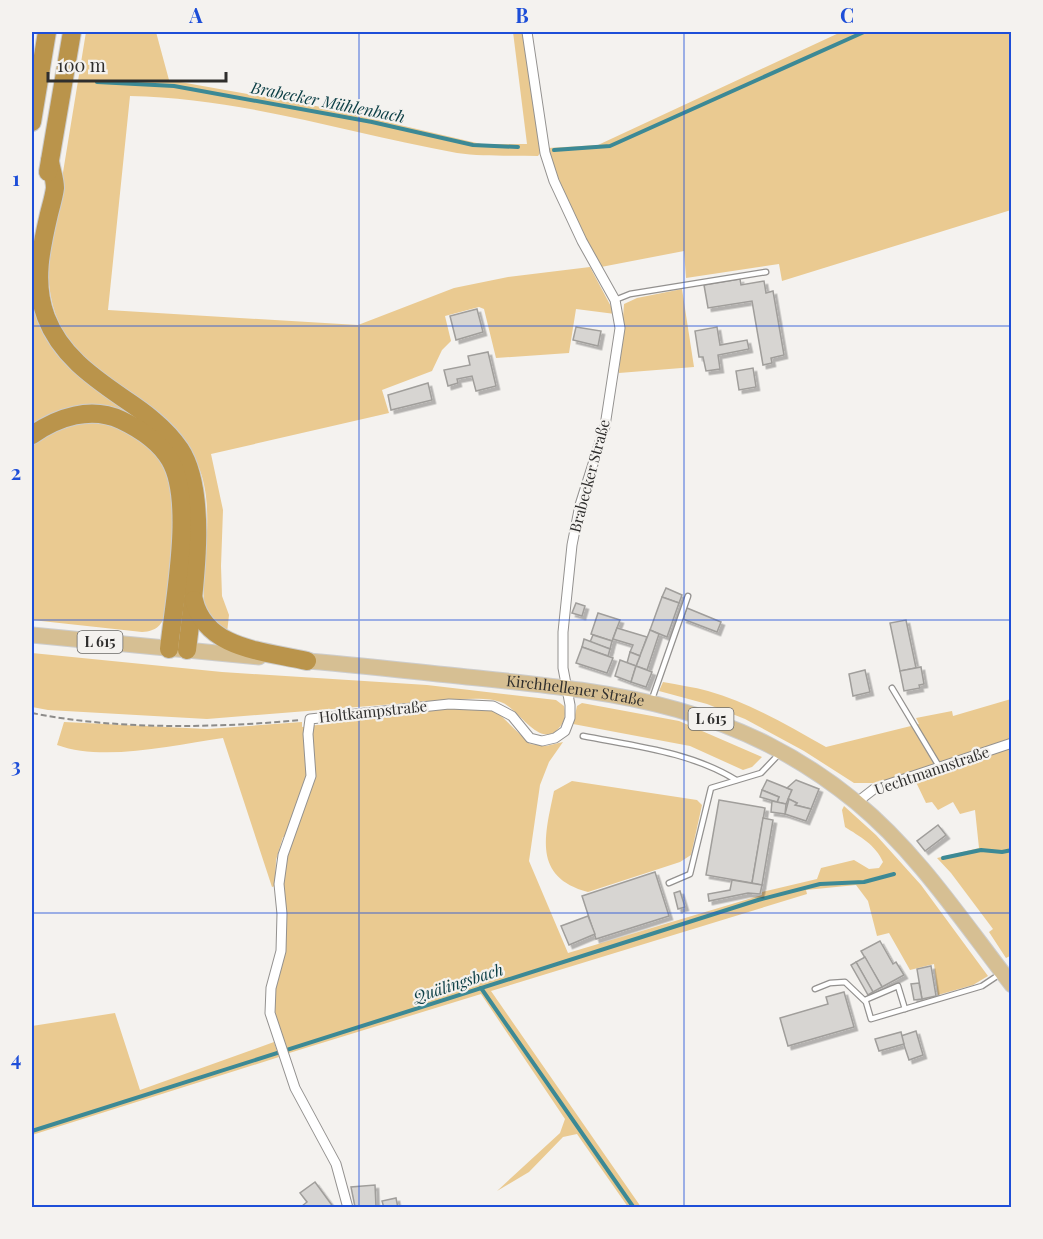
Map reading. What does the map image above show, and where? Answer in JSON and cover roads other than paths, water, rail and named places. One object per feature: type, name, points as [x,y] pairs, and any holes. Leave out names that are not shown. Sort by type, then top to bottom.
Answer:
[{"type":"highway","points":[[32,122],[47,32]]},
{"type":"highway","points":[[32,251],[72,32]]},
{"type":"highway","points":[[50,161],[55,187],[39,262],[40,298],[52,331],[76,362],[91,376],[162,427],[181,451],[191,479],[196,512],[193,596],[178,650]]},
{"type":"highway","points":[[32,435],[63,418],[93,413],[111,415],[151,437],[170,460],[179,485],[182,513],[178,650]]},
{"type":"highway","points":[[193,596],[205,625],[223,639],[307,661]]},
{"type":"main road","name":"Kirchhellener Straße","points":[[32,635],[567,688],[651,702],[721,722],[782,751],[856,803],[894,837],[920,866],[1007,979]]},
{"type":"street","name":"Brabecker Straße","points":[[527,32],[545,153],[554,181],[577,231],[615,300],[620,328],[605,426],[580,505],[572,545],[563,632],[563,668],[567,688]]},
{"type":"street","name":"Holtkampstraße","points":[[348,1208],[336,1164],[295,1088],[270,1013],[271,988],[281,951],[282,914],[279,884],[283,855],[311,776],[308,734],[310,719],[449,704],[493,706],[512,716],[530,738],[542,741],[555,738],[565,731],[570,718],[567,688]]},
{"type":"street","name":"Uechtmannstraße","points":[[856,803],[874,789],[1011,743]]},
{"type":"lane","points":[[615,300],[630,294],[766,272]]},
{"type":"lane","points":[[651,702],[688,596]]},
{"type":"lane","points":[[892,688],[940,768]]},
{"type":"lane","points":[[583,736],[658,750],[719,770],[736,780]]},
{"type":"lane","points":[[669,882],[690,874],[711,788],[761,773],[782,751]]},
{"type":"lane","points":[[815,989],[830,983],[845,982],[865,1000],[872,1019],[1007,979]]},
{"type":"lane","points":[[865,1000],[898,986],[905,1009]]},
{"type":"waterway","name":"Brabecker Mühlenbach","points":[[554,150],[610,146],[864,32]]},
{"type":"waterway","name":"Brabecker Mühlenbach","points":[[97,82],[174,86],[372,122],[473,145],[518,147]]},
{"type":"waterway","name":"Quälingsbach","points":[[943,858],[981,850],[1002,852],[1012,850]]},
{"type":"waterway","name":"Quälingsbach","points":[[32,1131],[758,900],[820,884],[864,882],[894,874]]},
{"type":"waterway","points":[[481,988],[634,1208]]}]
